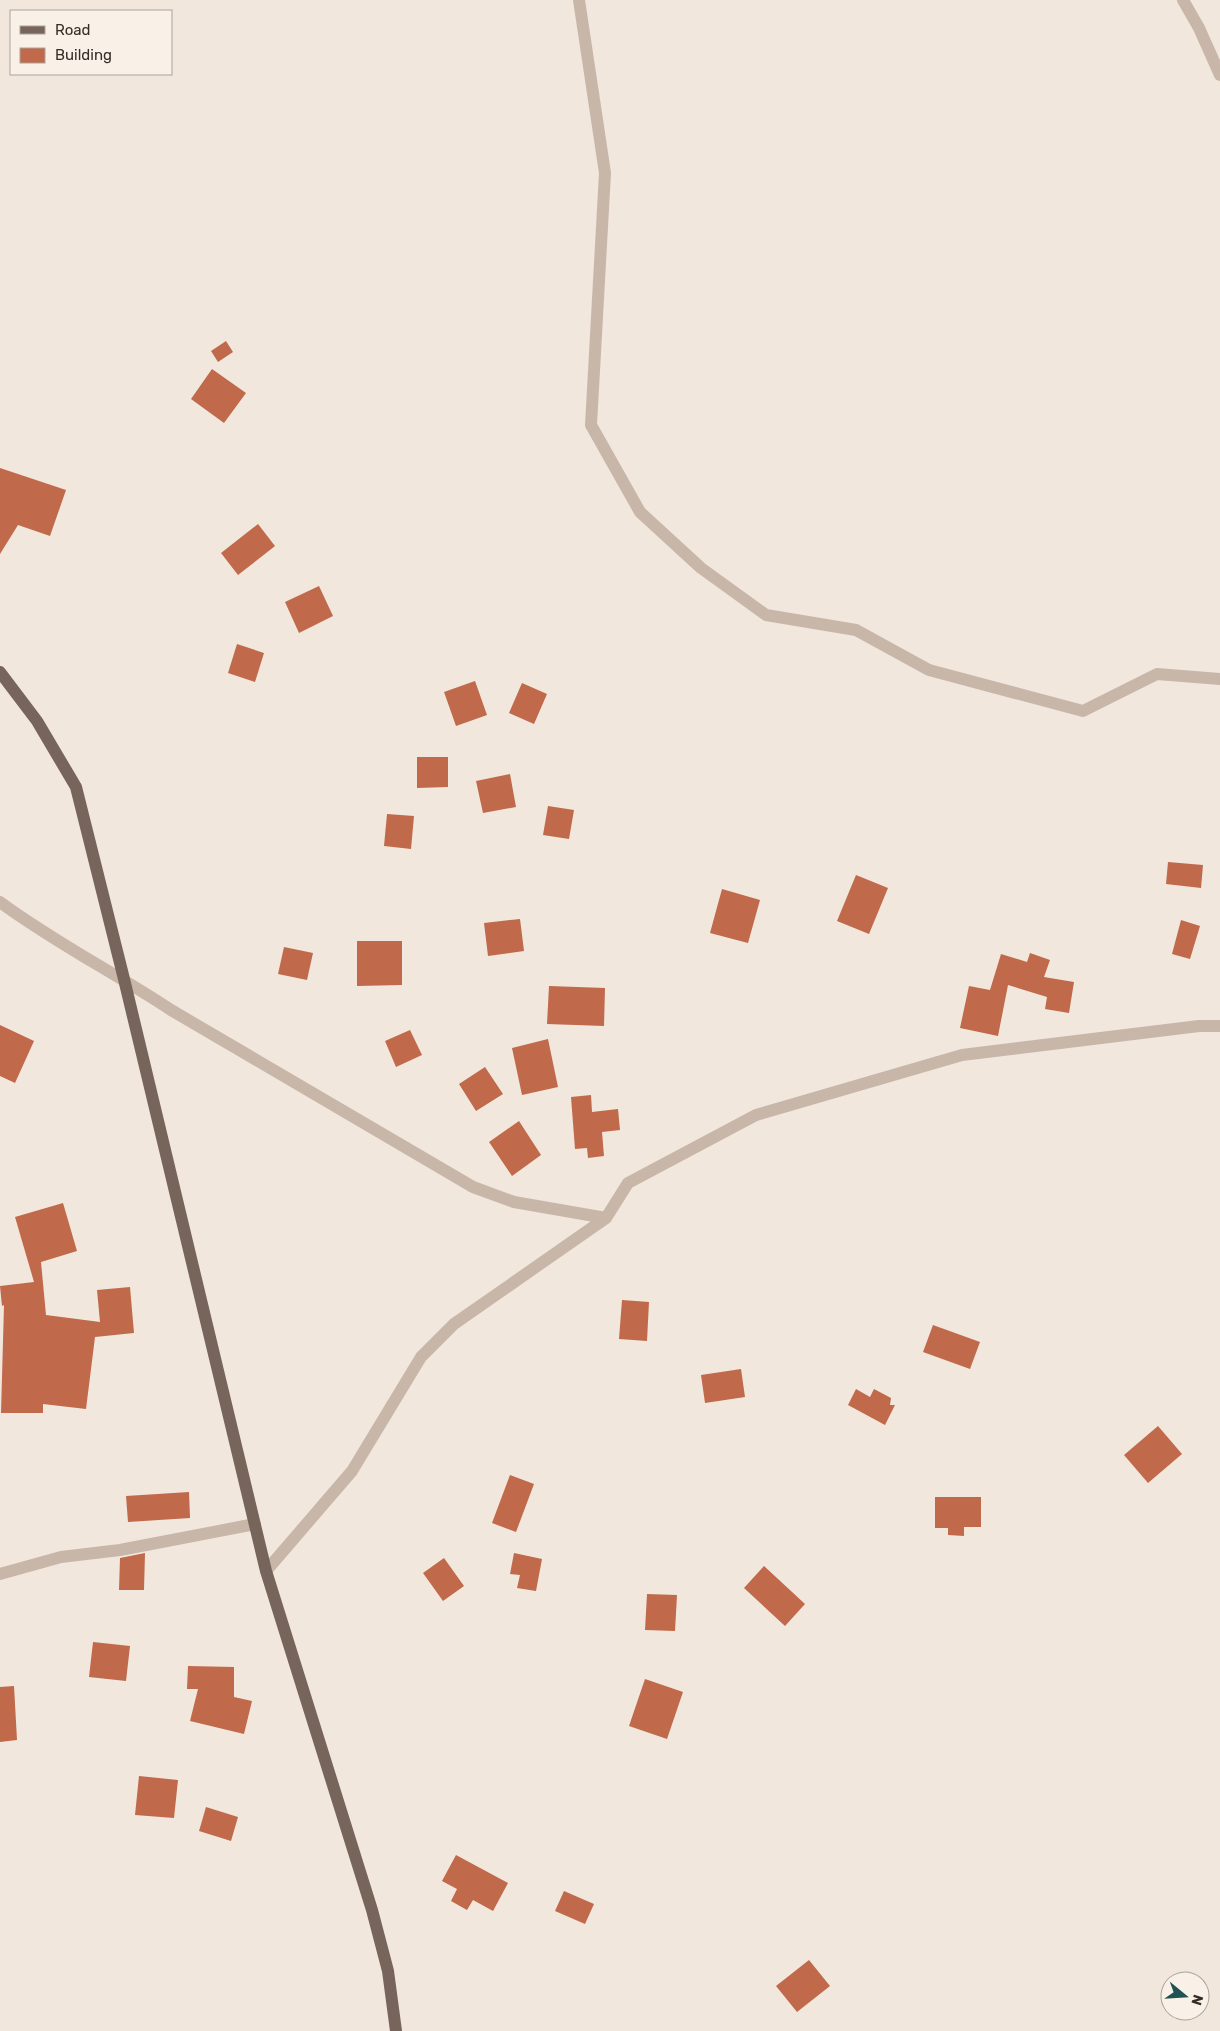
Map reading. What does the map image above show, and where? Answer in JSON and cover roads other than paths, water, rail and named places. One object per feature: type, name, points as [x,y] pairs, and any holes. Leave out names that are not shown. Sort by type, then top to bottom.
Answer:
[{"type":"main road","points":[[0,672],[38,721],[76,787],[266,1571],[372,1910],[388,1971],[396,2031]]},
{"type":"street","points":[[579,0],[605,173],[590,425],[640,512],[701,568],[766,614],[856,630],[929,670],[1083,711],[1157,674],[1220,679]]},
{"type":"street","points":[[1183,0],[1199,28],[1220,75]]},
{"type":"street","points":[[0,902],[20,917],[124,979],[171,1010],[473,1187],[514,1202],[606,1218]]},
{"type":"street","points":[[266,1571],[352,1471],[421,1357],[454,1324],[606,1218],[628,1183],[756,1115],[962,1055],[1199,1026],[1220,1026]]},
{"type":"street","points":[[0,1574],[61,1557],[120,1550],[255,1524]]}]
